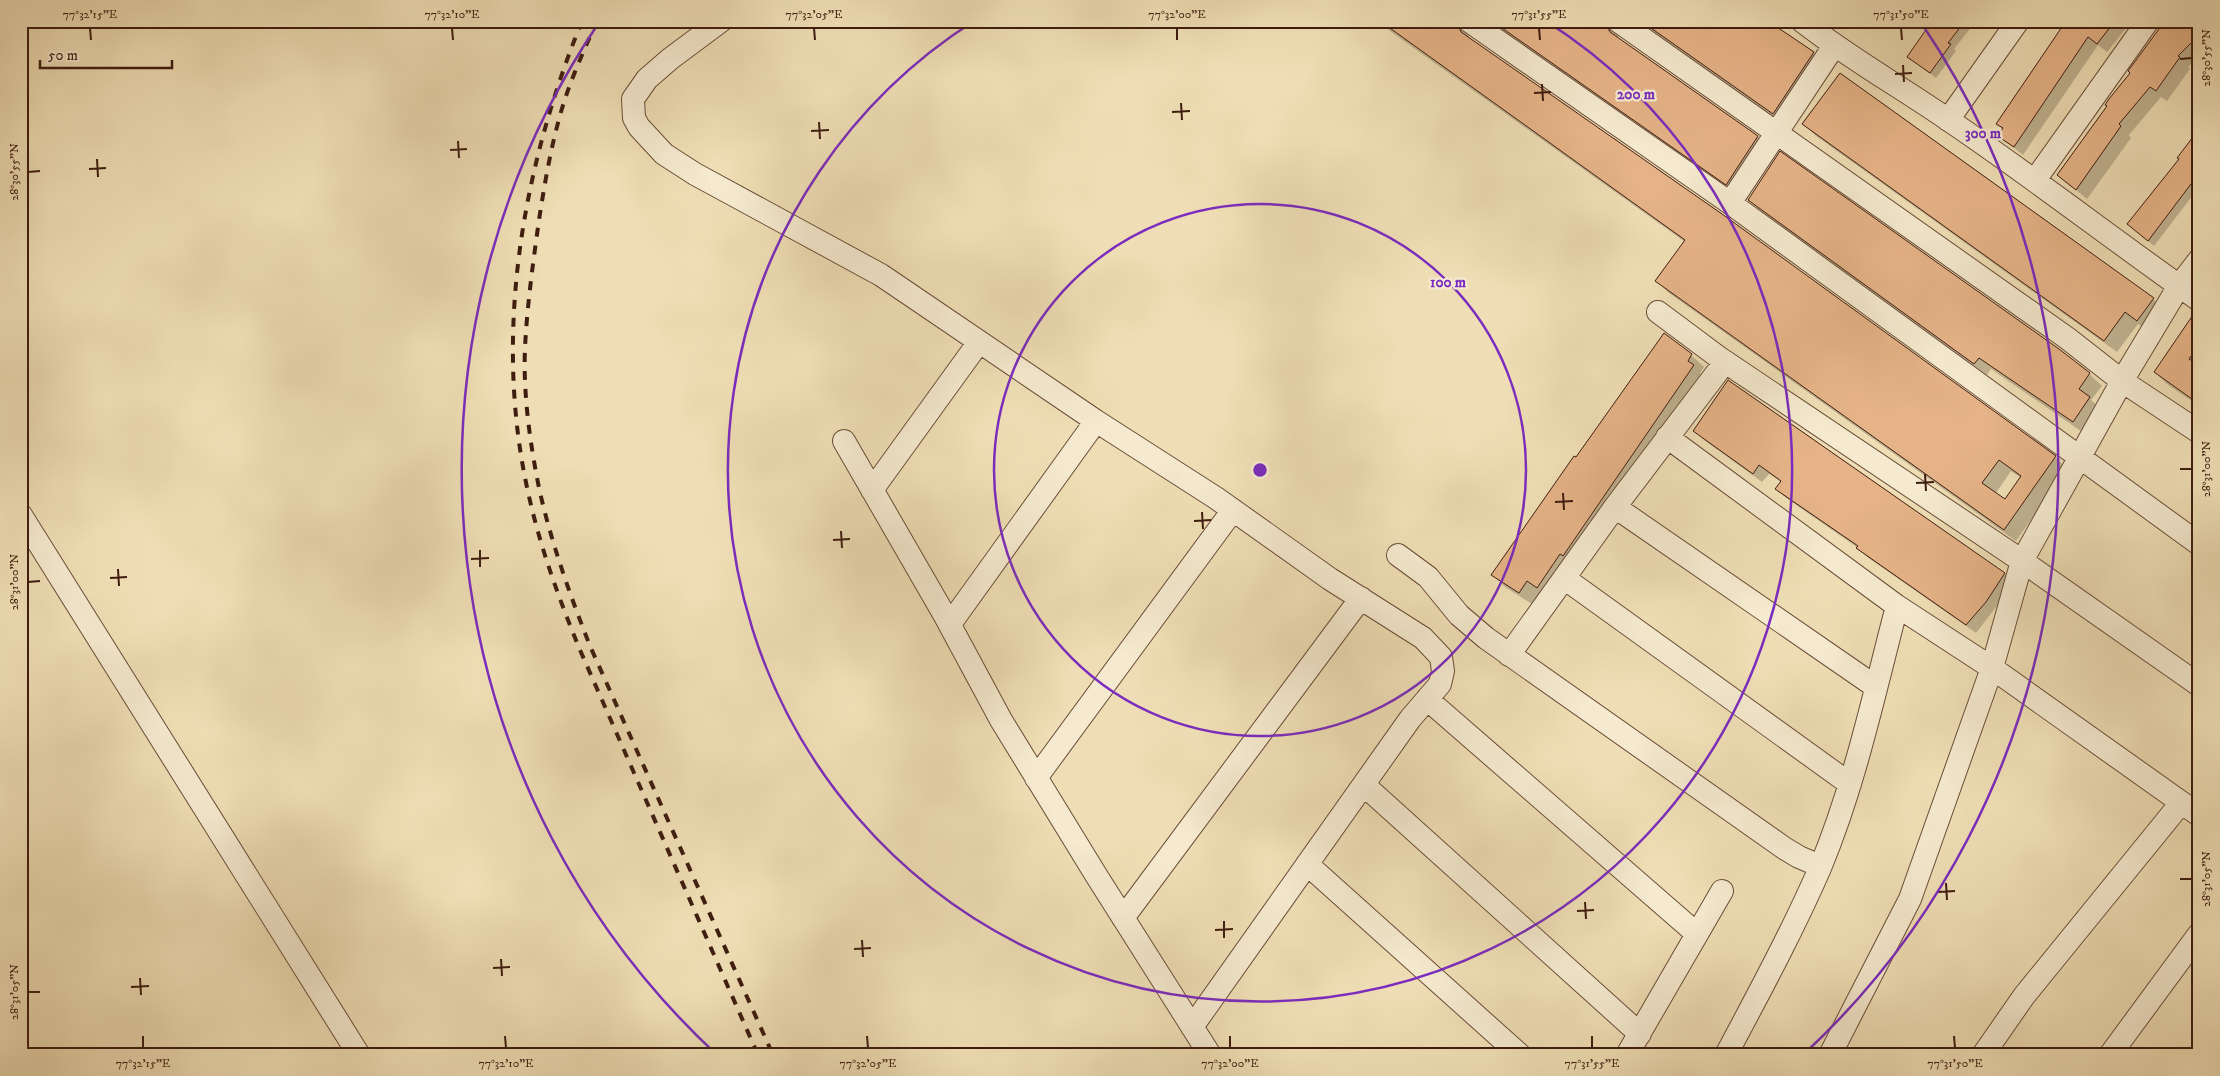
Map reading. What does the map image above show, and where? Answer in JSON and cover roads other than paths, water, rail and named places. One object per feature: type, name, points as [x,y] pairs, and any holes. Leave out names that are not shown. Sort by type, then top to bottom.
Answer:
[{"type":"street","points":[[722,21],[670,59],[647,79],[633,100],[634,118],[639,127],[664,154],[695,174],[882,275],[1096,421],[1148,453],[1423,638],[1441,657],[1443,671],[1440,684],[1410,719],[1192,1027]]},
{"type":"street","points":[[1469,21],[1730,203],[2199,544]]},
{"type":"street","points":[[1618,21],[2067,338],[2122,381],[2199,432]]},
{"type":"street","points":[[1802,21],[1834,46],[1948,120],[2035,180],[2199,300]]},
{"type":"street","points":[[1948,120],[2018,21]]},
{"type":"street","points":[[2035,180],[2148,21]]},
{"type":"street","points":[[1730,203],[1834,46]]},
{"type":"street","points":[[1830,1055],[1910,899],[1992,668],[2022,562],[2122,381],[2179,286],[2199,260]]},
{"type":"street","points":[[1658,312],[1725,362],[2022,562],[2199,685]]},
{"type":"street","points":[[872,490],[979,342]]},
{"type":"street","points":[[1509,655],[1615,508],[1725,362]]},
{"type":"street","points":[[950,624],[1096,421]]},
{"type":"street","points":[[1667,438],[1897,606],[1992,668],[2190,809],[2024,996],[1983,1055]]},
{"type":"street","points":[[844,441],[950,624],[987,695],[1036,778],[1210,1055]]},
{"type":"street","points":[[1615,508],[1876,687]]},
{"type":"street","points":[[1036,778],[1233,510]]},
{"type":"street","points":[[21,515],[359,1055]]},
{"type":"street","points":[[1398,556],[1428,577],[1458,615],[1509,655],[1784,848],[1798,857],[1820,866]]},
{"type":"street","points":[[1564,578],[1850,784]]},
{"type":"street","points":[[1123,918],[1361,598]]},
{"type":"street","points":[[1726,1055],[1787,941],[1820,866],[1850,784],[1897,606]]},
{"type":"street","points":[[1427,699],[1697,934]]},
{"type":"street","points":[[1364,785],[1640,1034]]},
{"type":"street","points":[[1307,864],[1520,1055]]},
{"type":"street","points":[[1627,1055],[1722,891]]},
{"type":"street","points":[[2110,1055],[2199,934]]},
{"type":"railway","points":[[582,21],[561,77],[543,135],[529,193],[519,253],[514,313],[513,373],[518,433],[528,492],[544,553],[580,650],[758,1055]]},
{"type":"railway","points":[[597,21],[579,61],[564,102],[549,161],[539,220],[525,348],[526,401],[533,454],[539,488],[555,548],[590,646],[773,1055]]}]
